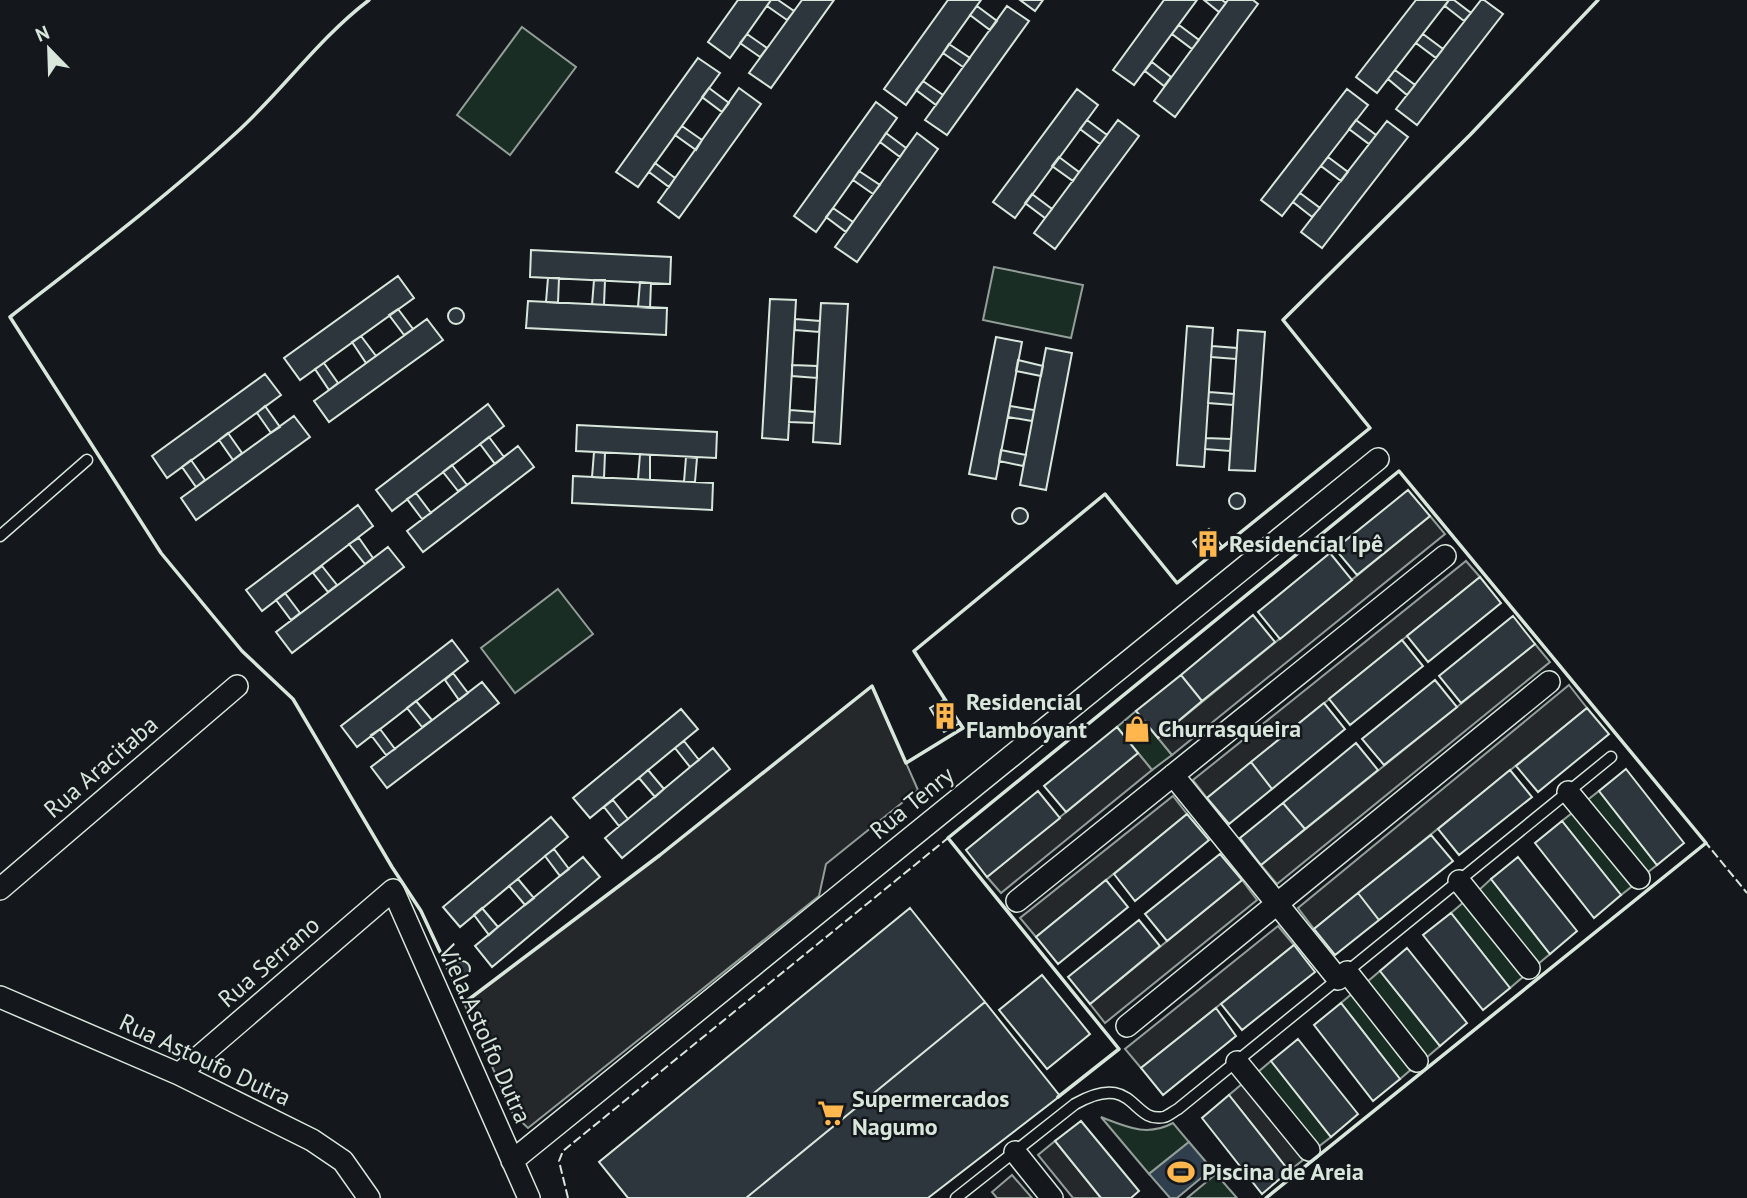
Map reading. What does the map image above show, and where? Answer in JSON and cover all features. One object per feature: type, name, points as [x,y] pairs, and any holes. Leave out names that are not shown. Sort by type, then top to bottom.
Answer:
[{"type":"street","name":"Rua Tenry","points":[[512,1161],[1378,459]]},
{"type":"street","points":[[1017,901],[1445,556]]},
{"type":"street","points":[[1127,1026],[1549,682]]},
{"type":"street","name":"Rua Aracitaba","points":[[0,889],[237,686]]},
{"type":"street","points":[[1173,775],[1277,904],[1417,1060]]},
{"type":"street","points":[[1568,792],[1639,878]]},
{"type":"street","points":[[1459,881],[1529,968]]},
{"type":"street","name":"Viela Astolfo Dutra","points":[[393,890],[529,1198]]},
{"type":"street","name":"Rua Serrano","points":[[179,1074],[393,890]]},
{"type":"street","name":"Rua Astoufo Dutra","points":[[0,997],[179,1074],[312,1140],[343,1161],[369,1198]]},
{"type":"street","points":[[1237,1062],[1309,1150]]},
{"type":"street","points":[[1015,1152],[1052,1198]]},
{"type":"lane","points":[[0,536],[87,460]]},
{"type":"lane","points":[[956,1198],[1075,1104],[1090,1096],[1107,1092],[1124,1095],[1146,1115],[1163,1117],[1178,1109],[1611,757]]},
{"type":"green space","points":[[522,27],[576,67],[510,155],[457,115]]},
{"type":"green space","points":[[994,267],[1083,285],[1071,338],[983,320]]},
{"type":"green space","points":[[558,589],[593,634],[515,693],[481,648]]},
{"type":"green space","points":[[1136,711],[1172,755],[1152,770],[1117,727]]},
{"type":"green space","points":[[1599,791],[1657,865],[1643,876],[1585,802]]},
{"type":"green space","points":[[1576,810],[1635,884],[1621,895],[1562,821]]},
{"type":"green space","points":[[1491,879],[1550,954],[1538,964],[1478,891]]},
{"type":"green space","points":[[1464,902],[1524,976],[1510,988],[1451,913]]},
{"type":"green space","points":[[1380,971],[1440,1046],[1426,1058],[1367,982]]},
{"type":"green space","points":[[1354,992],[1414,1067],[1400,1079],[1341,1003]]},
{"type":"green space","points":[[1271,1061],[1331,1137],[1318,1147],[1258,1072]]},
{"type":"green space","points":[[1101,1117],[1128,1127],[1146,1130],[1173,1123],[1189,1142],[1149,1174]]},
{"type":"green space","points":[[1216,1174],[1237,1198],[1187,1198]]},
{"type":"shaded area","points":[[1430,516],[1445,534],[1172,755],[1158,738]]},
{"type":"shaded area","points":[[1466,561],[1480,577],[1207,798],[1193,780]]},
{"type":"shaded area","points":[[1535,644],[1550,662],[1277,884],[1261,865]]},
{"type":"shaded area","points":[[1569,685],[1587,708],[1314,929],[1298,908]]},
{"type":"shaded area","points":[[872,686],[918,790],[826,864],[819,896],[528,1128],[513,1114],[464,1003],[660,855]]},
{"type":"shaded area","points":[[1138,753],[1152,770],[1001,893],[987,877]]},
{"type":"shaded area","points":[[1173,796],[1187,814],[1036,937],[1020,918]]},
{"type":"shaded area","points":[[1242,880],[1257,900],[1105,1023],[1090,1004]]},
{"type":"shaded area","points":[[1278,926],[1294,945],[1141,1068],[1125,1049]]},
{"type":"shaded area","points":[[1242,1084],[1303,1160],[1289,1171],[1229,1095]]},
{"type":"shaded area","points":[[1055,1141],[1101,1198],[1073,1198],[1038,1155]]},
{"type":"shaded area","points":[[1012,1175],[1032,1198],[997,1198],[992,1192]]},
{"type":"water","name":"Piscina de Areia","points":[[1189,1142],[1212,1169],[1177,1198],[1170,1198],[1149,1174]]},
{"type":"building","points":[[738,0],[771,0],[730,58],[708,42]]},
{"type":"building","points":[[771,0],[778,0],[794,11],[787,20],[767,6]]},
{"type":"building","points":[[802,0],[834,0],[771,88],[749,73]]},
{"type":"building","points":[[948,0],[981,0],[906,105],[884,89]]},
{"type":"building","points":[[1020,0],[1043,0],[1035,11]]},
{"type":"building","points":[[1164,0],[1197,0],[1134,85],[1113,70]]},
{"type":"building","points":[[1204,0],[1222,0],[1226,3],[1219,12]]},
{"type":"building","points":[[1228,0],[1253,0],[1258,4],[1175,117],[1154,101]]},
{"type":"building","points":[[1416,0],[1449,0],[1377,93],[1356,77]]},
{"type":"building","points":[[1449,0],[1454,0],[1471,13],[1464,21],[1445,6]]},
{"type":"building","points":[[1481,0],[1503,14],[1417,125],[1396,109]]},
{"type":"building","points":[[977,6],[997,21],[990,30],[970,15]]},
{"type":"building","points":[[1007,6],[1029,21],[947,135],[925,120]]},
{"type":"building","points":[[1179,25],[1199,40],[1192,49],[1172,34]]},
{"type":"building","points":[[747,34],[767,48],[760,57],[740,43]]},
{"type":"building","points":[[1423,34],[1443,49],[1436,58],[1416,43]]},
{"type":"building","points":[[949,44],[970,58],[963,67],[943,53]]},
{"type":"building","points":[[698,58],[720,73],[638,187],[616,172]]},
{"type":"building","points":[[1152,62],[1171,77],[1164,86],[1145,71]]},
{"type":"building","points":[[1395,70],[1415,85],[1407,95],[1388,79]]},
{"type":"building","points":[[923,81],[943,95],[936,105],[916,90]]},
{"type":"building","points":[[709,88],[729,103],[722,112],[702,97]]},
{"type":"building","points":[[739,88],[761,104],[679,218],[658,202]]},
{"type":"building","points":[[1077,89],[1098,105],[1015,218],[993,202]]},
{"type":"building","points":[[1347,89],[1368,105],[1282,216],[1261,200]]},
{"type":"building","points":[[876,102],[897,118],[816,232],[794,216]]},
{"type":"building","points":[[1087,120],[1107,135],[1100,144],[1080,129]]},
{"type":"building","points":[[1118,120],[1139,136],[1055,249],[1034,233]]},
{"type":"building","points":[[1356,120],[1376,135],[1369,144],[1349,129]]},
{"type":"building","points":[[1387,121],[1408,137],[1322,248],[1301,232]]},
{"type":"building","points":[[682,126],[702,140],[696,150],[675,135]]},
{"type":"building","points":[[886,133],[906,148],[900,157],[880,142]]},
{"type":"building","points":[[917,133],[938,149],[857,262],[835,247]]},
{"type":"building","points":[[1059,157],[1079,172],[1073,181],[1052,166]]},
{"type":"building","points":[[1328,157],[1348,172],[1341,181],[1321,166]]},
{"type":"building","points":[[655,163],[675,178],[669,187],[649,172]]},
{"type":"building","points":[[859,171],[880,185],[873,194],[853,180]]},
{"type":"building","points":[[1300,193],[1320,208],[1312,217],[1293,202]]},
{"type":"building","points":[[1032,194],[1052,209],[1045,218],[1025,203]]},
{"type":"building","points":[[833,208],[853,222],[846,232],[826,217]]},
{"type":"building","points":[[531,250],[671,257],[670,284],[530,277]]},
{"type":"building","points":[[398,276],[414,298],[300,380],[284,358]]},
{"type":"building","points":[[548,278],[559,278],[558,303],[546,302]]},
{"type":"building","points":[[594,280],[605,280],[604,305],[592,305]]},
{"type":"building","points":[[640,282],[651,283],[650,308],[638,307]]},
{"type":"building","points":[[770,299],[796,300],[788,440],[762,438]]},
{"type":"building","points":[[528,301],[667,308],[666,335],[526,328]]},
{"type":"building","points":[[821,303],[848,304],[840,444],[813,442]]},
{"type":"building","points":[[453,308],[459,308],[464,316],[462,322],[453,324],[448,319],[448,313]]},
{"type":"building","points":[[398,309],[413,329],[404,335],[389,315]]},
{"type":"building","points":[[427,319],[443,340],[329,422],[314,401]]},
{"type":"building","points":[[795,319],[820,321],[819,332],[795,330]]},
{"type":"building","points":[[1187,326],[1213,328],[1204,467],[1177,465]]},
{"type":"building","points":[[1238,330],[1265,332],[1255,471],[1229,470]]},
{"type":"building","points":[[361,336],[376,356],[366,363],[352,342]]},
{"type":"building","points":[[996,337],[1022,342],[996,479],[969,474]]},
{"type":"building","points":[[1212,346],[1237,348],[1236,359],[1211,357]]},
{"type":"building","points":[[1046,348],[1072,353],[1046,490],[1020,485]]},
{"type":"building","points":[[1018,360],[1043,366],[1041,376],[1016,371]]},
{"type":"building","points":[[324,363],[338,383],[329,390],[315,369]]},
{"type":"building","points":[[792,365],[817,366],[817,378],[792,376]]},
{"type":"building","points":[[265,374],[281,395],[167,478],[152,456]]},
{"type":"building","points":[[1209,392],[1234,394],[1233,405],[1208,403]]},
{"type":"building","points":[[488,404],[504,426],[392,511],[376,490]]},
{"type":"building","points":[[265,406],[280,427],[271,433],[257,413]]},
{"type":"building","points":[[1010,406],[1034,410],[1032,421],[1008,417]]},
{"type":"building","points":[[790,410],[815,412],[814,423],[789,422]]},
{"type":"building","points":[[294,416],[310,437],[196,520],[181,498]]},
{"type":"building","points":[[577,425],[717,432],[716,458],[576,451]]},
{"type":"building","points":[[228,433],[242,453],[233,460],[219,440]]},
{"type":"building","points":[[489,437],[504,457],[495,464],[480,444]]},
{"type":"building","points":[[1206,438],[1231,439],[1230,451],[1205,449]]},
{"type":"building","points":[[518,446],[534,467],[423,552],[407,531]]},
{"type":"building","points":[[1001,450],[1026,455],[1023,466],[999,461]]},
{"type":"building","points":[[594,452],[605,453],[604,478],[592,477]]},
{"type":"building","points":[[640,454],[650,455],[650,480],[638,479]]},
{"type":"building","points":[[686,457],[697,458],[695,482],[684,482]]},
{"type":"building","points":[[191,460],[205,480],[196,487],[182,467]]},
{"type":"building","points":[[452,465],[467,485],[458,491],[443,472]]},
{"type":"building","points":[[573,476],[713,483],[712,510],[572,503]]},
{"type":"building","points":[[1408,490],[1430,516],[1357,575],[1335,549]]},
{"type":"building","points":[[416,493],[431,513],[422,519],[407,499]]},
{"type":"building","points":[[1234,493],[1240,493],[1245,501],[1243,507],[1234,509],[1229,504],[1229,498]]},
{"type":"building","points":[[358,505],[373,526],[262,611],[246,590]]},
{"type":"building","points":[[1017,508],[1023,508],[1028,516],[1026,522],[1017,524],[1012,519],[1012,513]]},
{"type":"building","name":"Residencial Ipê","points":[[1209,529],[1222,546],[1206,559],[1193,542]]},
{"type":"building","points":[[359,538],[373,558],[365,564],[349,544]]},
{"type":"building","points":[[388,547],[404,567],[292,653],[276,632]]},
{"type":"building","points":[[1330,553],[1352,580],[1280,639],[1258,612]]},
{"type":"building","points":[[322,566],[337,585],[328,592],[313,573]]},
{"type":"building","points":[[1480,577],[1501,603],[1428,662],[1407,636]]},
{"type":"building","points":[[285,593],[300,613],[291,620],[276,600]]},
{"type":"building","points":[[1253,615],[1275,642],[1202,701],[1181,675]]},
{"type":"building","points":[[1513,616],[1535,644],[1461,703],[1439,676]]},
{"type":"building","points":[[452,640],[468,661],[357,747],[341,726]]},
{"type":"building","points":[[1402,640],[1423,666],[1350,725],[1329,699]]},
{"type":"building","points":[[453,673],[468,693],[459,700],[445,680]]},
{"type":"building","points":[[1181,675],[1202,701],[1158,738],[1136,711]]},
{"type":"building","points":[[1435,680],[1457,707],[1384,765],[1362,739]]},
{"type":"building","points":[[482,682],[499,703],[387,788],[371,767]]},
{"type":"building","name":"Residencial Flamboyant","points":[[945,699],[960,723],[944,732],[930,708]]},
{"type":"building","points":[[416,701],[432,720],[422,727],[407,708]]},
{"type":"building","points":[[1324,703],[1345,729],[1272,789],[1251,762]]},
{"type":"building","points":[[1587,708],[1609,734],[1538,792],[1516,766]]},
{"type":"building","points":[[681,709],[698,729],[590,818],[573,798]]},
{"type":"building","name":"Churrasqueira","points":[[1136,717],[1148,732],[1138,741],[1125,726]]},
{"type":"building","points":[[1117,727],[1138,753],[1066,812],[1044,786]]},
{"type":"building","points":[[380,729],[395,749],[386,755],[371,735]]},
{"type":"building","points":[[684,741],[699,760],[690,767],[675,748]]},
{"type":"building","points":[[1356,743],[1378,770],[1305,829],[1283,803]]},
{"type":"building","points":[[713,748],[730,769],[622,858],[605,838]]},
{"type":"building","points":[[1251,762],[1272,789],[1229,824],[1207,798]]},
{"type":"building","points":[[1626,769],[1684,843],[1657,865],[1599,791]]},
{"type":"building","points":[[648,770],[664,789],[655,797],[639,778]]},
{"type":"building","points":[[1510,770],[1532,797],[1459,855],[1438,829]]},
{"type":"building","points":[[1038,791],[1060,818],[987,877],[966,850]]},
{"type":"building","points":[[613,800],[628,819],[619,826],[604,807]]},
{"type":"building","points":[[1283,803],[1305,829],[1261,865],[1240,838]]},
{"type":"building","points":[[1187,814],[1209,840],[1135,901],[1114,874]]},
{"type":"building","points":[[551,817],[568,837],[460,927],[443,907]]},
{"type":"building","points":[[1562,821],[1621,895],[1594,918],[1535,843]]},
{"type":"building","points":[[1431,835],[1453,861],[1379,920],[1358,893]]},
{"type":"building","points":[[554,849],[569,869],[560,876],[545,856]]},
{"type":"building","points":[[1220,854],[1242,880],[1167,941],[1145,914]]},
{"type":"building","points":[[583,857],[600,877],[492,967],[475,946]]},
{"type":"building","points":[[1518,857],[1577,931],[1550,954],[1491,879]]},
{"type":"building","points":[[518,879],[534,898],[525,905],[509,886]]},
{"type":"building","points":[[1106,880],[1128,907],[1058,964],[1036,937]]},
{"type":"building","points":[[1358,893],[1379,920],[1335,955],[1314,929]]},
{"type":"building","points":[[482,908],[498,927],[489,935],[474,915]]},
{"type":"building","points":[[910,908],[985,1002],[746,1198],[628,1198],[599,1162]]},
{"type":"building","points":[[1451,913],[1510,988],[1483,1010],[1423,935]]},
{"type":"building","points":[[1139,920],[1160,946],[1090,1004],[1068,977]]},
{"type":"building","points":[[1294,945],[1315,972],[1242,1030],[1221,1004]]},
{"type":"building","points":[[1407,948],[1467,1023],[1440,1046],[1380,971]]},
{"type":"building","points":[[459,961],[465,961],[470,969],[468,975],[459,977],[454,972],[454,966]]},
{"type":"building","points":[[1042,975],[1090,1034],[1047,1069],[999,1010]]},
{"type":"building","points":[[985,1002],[1060,1096],[928,1198],[746,1198]]},
{"type":"building","points":[[1341,1003],[1400,1079],[1373,1101],[1314,1025]]},
{"type":"building","points":[[1216,1008],[1236,1036],[1163,1095],[1141,1068]]},
{"type":"building","points":[[1298,1039],[1358,1114],[1331,1137],[1271,1061]]},
{"type":"building","points":[[1229,1095],[1289,1171],[1262,1194],[1202,1118]]},
{"type":"building","points":[[1081,1121],[1139,1191],[1131,1198],[1101,1198],[1055,1141]]},
{"type":"fence","points":[[568,1198],[559,1161],[563,1151],[948,838],[1119,1049],[1057,1098]]},
{"type":"fence","points":[[1266,1198],[1706,843],[1747,893]]},
{"type":"wall","points":[[369,0],[317,47],[254,116],[210,156],[10,317],[161,553],[242,651],[293,699],[421,911],[464,1003],[660,855],[872,686],[906,763],[963,728],[959,722]]},
{"type":"wall","points":[[1220,549],[1370,428],[1283,320],[1470,135],[1598,0]]},
{"type":"wall","points":[[1058,1097],[1119,1049],[948,838],[1399,471],[1706,843],[1266,1198]]},
{"type":"wall","points":[[946,701],[914,651],[1105,494],[1177,583],[1209,557]]},
{"type":"place","name":"Residencial Ipê","points":[[1208,544]]},
{"type":"place","name":"Residencial Flamboyant","points":[[945,716]]},
{"type":"place","name":"Churrasqueira","points":[[1137,729]]},
{"type":"place","name":"Supermercados Nagumo","points":[[831,1113]]},
{"type":"place","name":"Piscina de Areia","points":[[1181,1172]]}]
